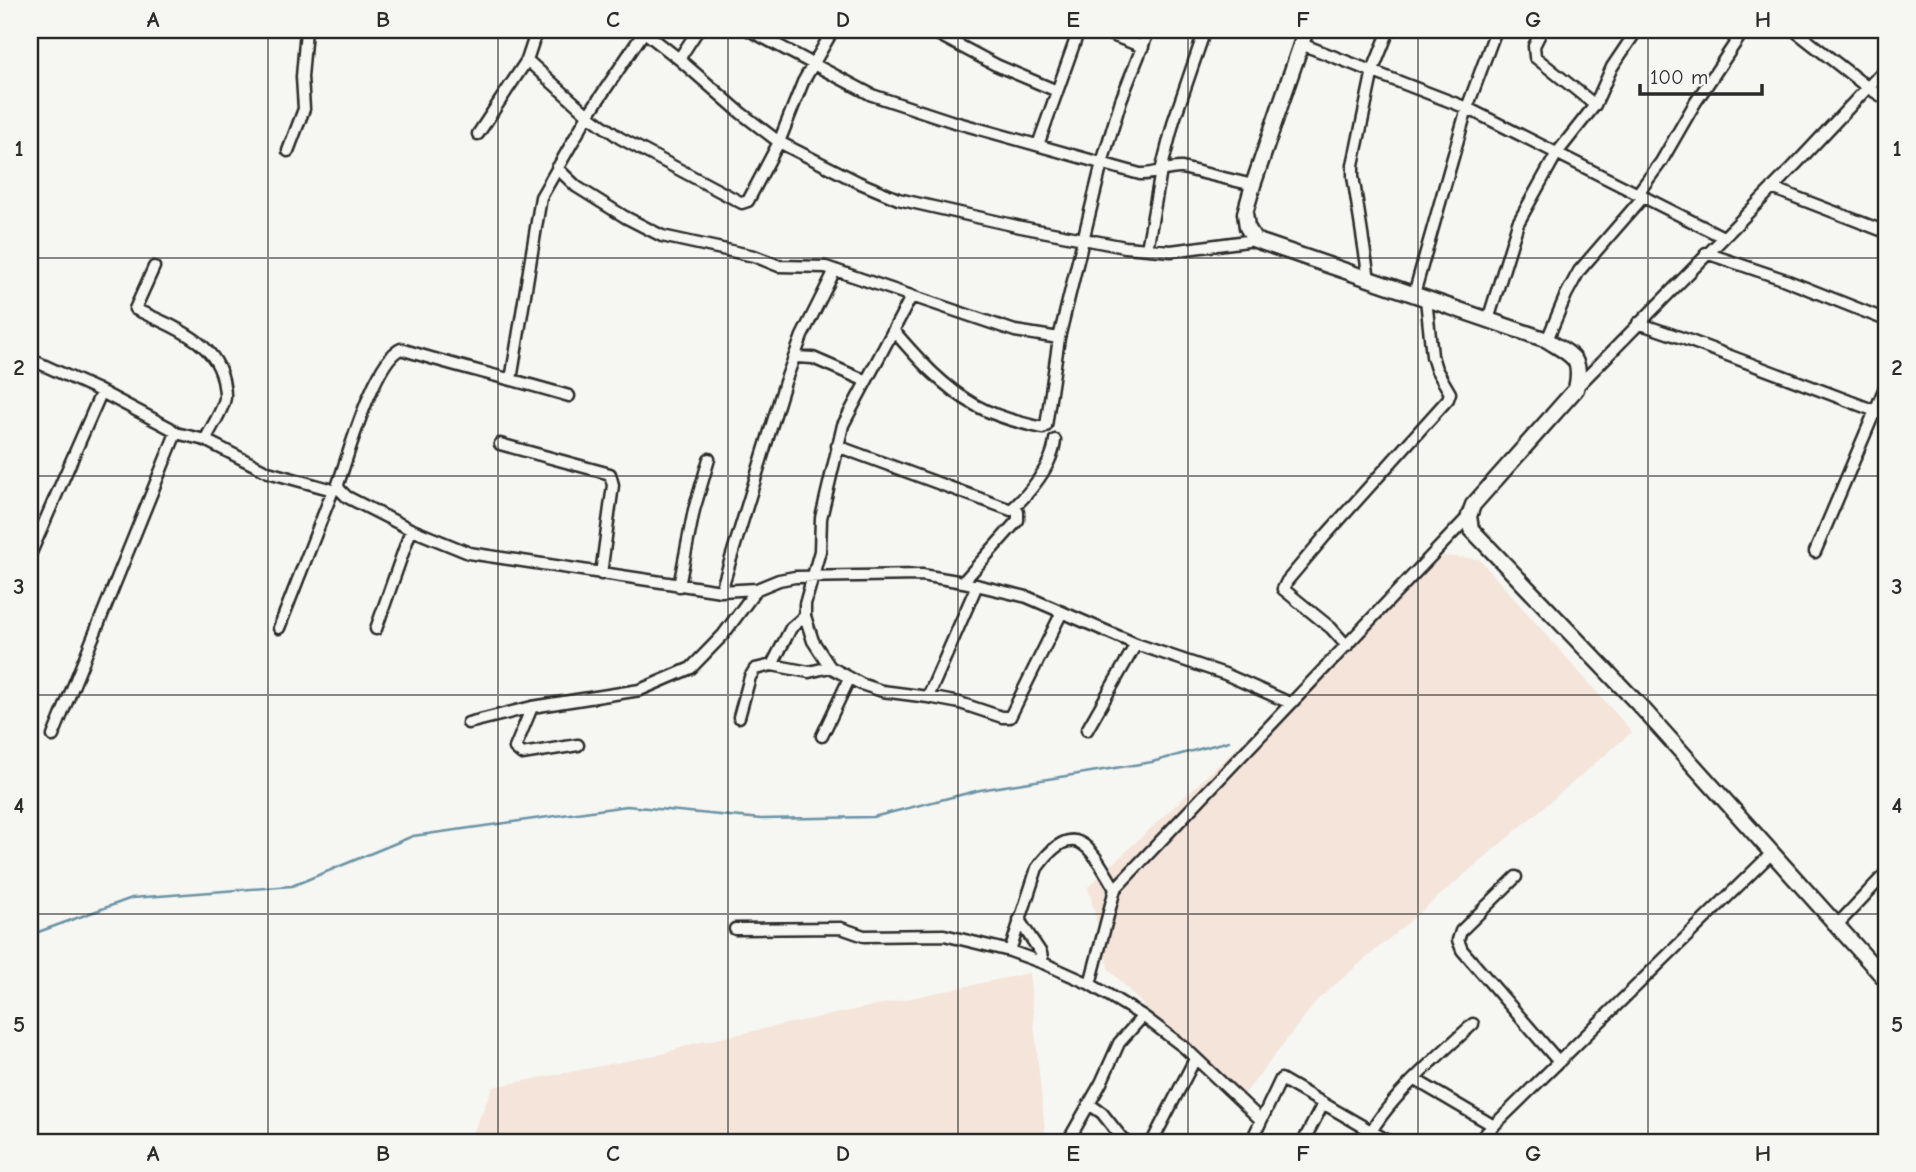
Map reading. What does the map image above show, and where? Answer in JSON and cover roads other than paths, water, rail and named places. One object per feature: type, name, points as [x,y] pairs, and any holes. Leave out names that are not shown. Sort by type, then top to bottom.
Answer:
[{"type":"street","points":[[288,151],[304,109],[302,77],[306,30]]},
{"type":"street","points":[[478,134],[527,60],[537,30]]},
{"type":"street","points":[[679,59],[698,30]]},
{"type":"street","points":[[749,30],[872,95],[951,121],[1140,174],[1152,175],[1172,167],[1253,185]]},
{"type":"street","points":[[527,60],[588,115],[642,151],[743,203],[748,201],[779,142],[803,82],[833,30]]},
{"type":"street","points":[[930,30],[996,65],[1057,91]]},
{"type":"street","points":[[1038,145],[1079,30]]},
{"type":"street","points":[[1099,30],[1143,47]]},
{"type":"street","points":[[894,331],[928,369],[975,405],[1009,420],[1043,428],[1046,426],[1059,338],[1102,163],[1121,100],[1149,30]]},
{"type":"street","points":[[1147,249],[1161,171],[1174,120],[1205,30]]},
{"type":"street","points":[[1369,279],[1353,176],[1373,70],[1389,30]]},
{"type":"street","points":[[1347,646],[1331,628],[1283,589],[1325,536],[1448,400],[1450,393],[1432,356],[1420,297],[1467,108],[1496,30]]},
{"type":"street","points":[[1542,30],[1534,46],[1535,57],[1595,105]]},
{"type":"street","points":[[1489,320],[1518,223],[1557,153],[1595,105],[1612,67],[1637,30]]},
{"type":"street","points":[[1547,340],[1566,295],[1580,271],[1641,194],[1695,103],[1744,30]]},
{"type":"street","points":[[1794,30],[1867,88],[1886,99]]},
{"type":"street","points":[[509,378],[512,374],[541,197],[588,115],[643,31],[779,142],[858,183],[898,198],[1021,228],[1147,249],[1171,251],[1255,240],[1547,340],[1572,355],[1580,371],[1576,389]]},
{"type":"street","points":[[1255,240],[1247,227],[1245,213],[1304,37],[1373,70],[1467,108],[1723,237]]},
{"type":"street","points":[[1090,984],[1115,889],[1469,516],[1473,505],[1576,389],[1886,68]]},
{"type":"street","points":[[557,168],[577,187],[662,236],[754,256],[779,266],[826,267],[1015,331],[1059,338]]},
{"type":"street","points":[[1772,188],[1886,232]]},
{"type":"street","points":[[1706,253],[1783,279],[1886,320]]},
{"type":"street","points":[[154,267],[135,309],[181,331],[202,345],[222,371],[226,399],[205,440]]},
{"type":"street","points":[[721,591],[785,382],[802,336],[835,270]]},
{"type":"street","points":[[911,297],[843,425],[837,446],[821,519],[820,551],[805,604],[805,616],[813,642],[830,667],[849,679],[883,691],[960,703],[1002,717],[1010,717],[1062,612]]},
{"type":"street","points":[[1638,323],[1881,413]]},
{"type":"street","points":[[279,628],[336,490],[376,378],[394,352],[401,349],[461,368],[509,378],[569,396]]},
{"type":"street","points":[[794,357],[813,358],[866,381]]},
{"type":"street","points":[[30,359],[167,426],[176,433],[205,440],[268,472],[336,490],[411,530],[469,553],[721,591],[757,589],[795,577],[922,575],[963,582],[1027,597],[1136,644],[1225,674],[1290,703]]},
{"type":"street","points":[[1815,552],[1881,413],[1886,385]]},
{"type":"street","points":[[30,555],[101,393]]},
{"type":"street","points":[[53,736],[176,433]]},
{"type":"street","points":[[837,446],[1011,510],[1050,459],[1055,440]]},
{"type":"street","points":[[500,444],[610,474],[612,485],[601,574]]},
{"type":"street","points":[[680,586],[694,510],[709,459]]},
{"type":"street","points":[[963,582],[1018,520],[1018,512],[1014,508]]},
{"type":"street","points":[[1469,516],[1471,529],[1642,708],[1886,980]]},
{"type":"street","points":[[376,629],[411,530]]},
{"type":"street","points":[[928,697],[977,585]]},
{"type":"street","points":[[468,723],[532,707],[640,690],[691,667],[723,635],[757,589]]},
{"type":"street","points":[[772,665],[791,628],[805,616]]},
{"type":"street","points":[[1087,730],[1136,644]]},
{"type":"street","points":[[739,717],[750,677],[755,669],[772,665],[809,672],[830,667]]},
{"type":"street","points":[[822,736],[849,679]]},
{"type":"street","points":[[532,707],[516,751],[522,754],[578,745]]},
{"type":"street","points":[[1010,951],[1037,868],[1043,859],[1067,839],[1073,839],[1092,851],[1115,889]]},
{"type":"street","points":[[1477,1142],[1772,853]]},
{"type":"street","points":[[1837,925],[1886,873]]},
{"type":"street","points":[[1516,877],[1461,931],[1458,940],[1462,950],[1559,1062]]},
{"type":"street","points":[[1019,920],[1041,953],[1043,963]]},
{"type":"street","points":[[736,929],[841,928],[864,936],[944,935],[1010,951],[1043,963],[1090,984],[1143,1016],[1185,1048],[1261,1120]]},
{"type":"street","points":[[1068,1141],[1119,1043],[1143,1016]]},
{"type":"street","points":[[1365,1142],[1370,1131],[1414,1079],[1473,1024]]},
{"type":"street","points":[[1152,1142],[1195,1059]]},
{"type":"street","points":[[1251,1142],[1281,1079],[1390,1142]]},
{"type":"street","points":[[1414,1079],[1493,1126]]},
{"type":"street","points":[[1089,1104],[1102,1113],[1125,1142]]},
{"type":"street","points":[[1303,1142],[1323,1104]]},
{"type":"waterway","points":[[30,935],[132,898],[292,886],[413,836],[627,806],[761,819],[873,817],[980,790],[1152,762],[1229,741]]}]
